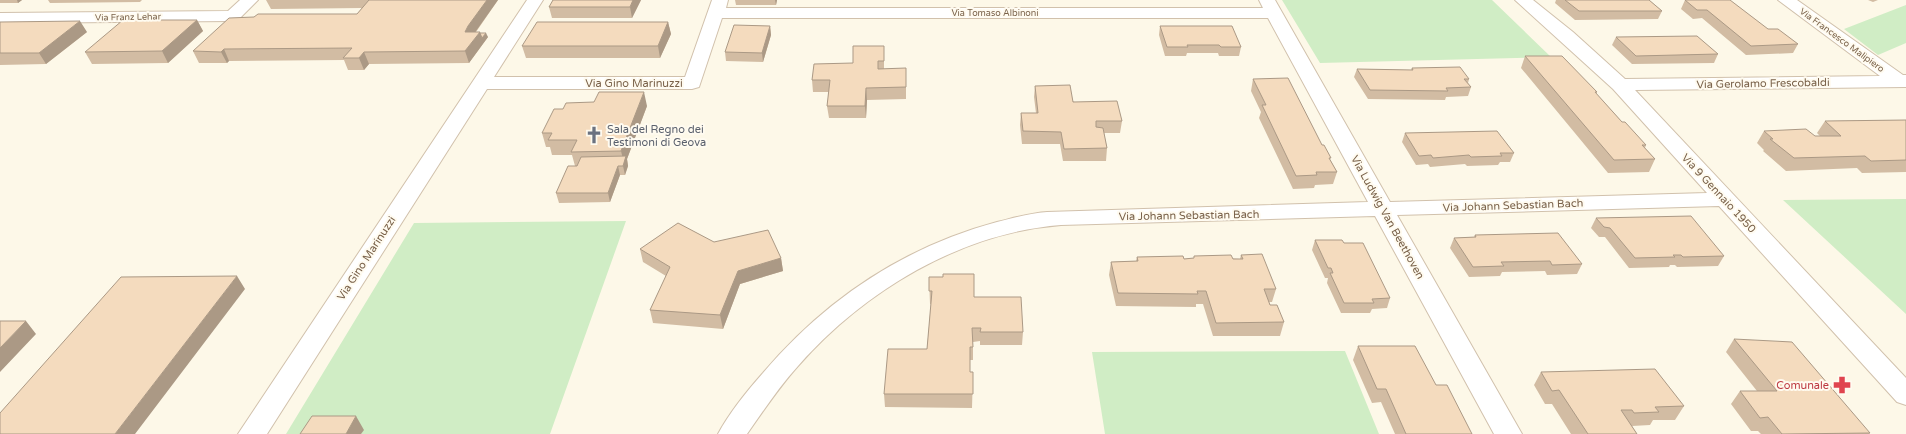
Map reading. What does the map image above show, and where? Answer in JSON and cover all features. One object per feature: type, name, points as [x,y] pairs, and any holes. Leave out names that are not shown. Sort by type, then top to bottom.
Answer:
[{"type":"street","name":"Via Franz Lehar","points":[[0,18],[232,16],[250,0]]},
{"type":"street","name":"Via Gino Marinuzzi","points":[[252,434],[535,0]]},
{"type":"street","name":"Via 9 Gennaio 1950","points":[[1523,0],[1567,36],[1620,85],[1906,395]]},
{"type":"street","name":"Via Francesco Malipiero","points":[[1786,0],[1902,81]]},
{"type":"street","name":"Via Tomaso Albinoni","points":[[692,83],[718,6],[1270,7]]},
{"type":"street","name":"Via Ludwig Van Beethoven","points":[[1270,7],[1384,208],[1508,434]]},
{"type":"street","name":"Via Gerolamo Frescobaldi","points":[[1620,85],[1902,81]]},
{"type":"street","name":"Via Gino Marinuzzi","points":[[481,83],[692,83]]},
{"type":"street","name":"Via Johann Sebastian Bach","points":[[732,434],[754,400],[799,347],[850,302],[908,264],[962,239],[1026,221],[1061,218],[1725,199]]},
{"type":"green space","points":[[1282,0],[1492,0],[1551,57],[1320,63]]},
{"type":"green space","points":[[1906,5],[1906,43],[1878,55],[1844,29]]},
{"type":"green space","points":[[1906,199],[1906,314],[1783,200]]},
{"type":"green space","points":[[626,221],[550,434],[286,434],[414,223]]},
{"type":"green space","points":[[1345,351],[1379,434],[1105,434],[1092,352]]},
{"type":"building","points":[[369,0],[487,0],[465,32],[480,32],[465,51],[364,52],[359,58],[343,58],[352,48],[224,49],[221,52],[193,51],[229,18],[254,17],[258,14],[357,14]]},
{"type":"building","points":[[553,0],[633,0],[630,7],[549,7]]},
{"type":"building","points":[[1565,0],[1649,0],[1662,11],[1579,11]]},
{"type":"building","points":[[1685,0],[1730,0],[1768,29],[1778,29],[1798,44],[1751,46],[1707,10],[1697,10]]},
{"type":"building","points":[[123,20],[197,20],[162,51],[85,52]]},
{"type":"building","points":[[80,21],[39,53],[0,53],[0,22]]},
{"type":"building","points":[[537,22],[668,22],[658,46],[522,46]]},
{"type":"building","points":[[734,25],[770,26],[762,53],[725,52]]},
{"type":"building","points":[[1160,26],[1232,26],[1241,47],[1187,45],[1188,47],[1167,47]]},
{"type":"building","points":[[480,33],[486,33],[482,38]]},
{"type":"building","points":[[1697,36],[1718,54],[1636,56],[1616,37]]},
{"type":"building","points":[[853,46],[884,46],[884,61],[878,61],[878,69],[906,68],[906,87],[866,88],[865,106],[827,106],[830,80],[812,80],[814,64],[853,63]]},
{"type":"building","points":[[1525,56],[1562,56],[1597,92],[1595,92],[1622,122],[1625,122],[1646,145],[1642,145],[1655,159],[1614,160]]},
{"type":"building","points":[[1460,67],[1469,79],[1464,79],[1471,87],[1446,88],[1448,91],[1370,90],[1357,69],[1413,70],[1412,68]]},
{"type":"building","points":[[1288,78],[1337,172],[1316,172],[1317,175],[1296,176],[1262,105],[1266,105],[1253,79]]},
{"type":"building","points":[[1070,85],[1073,102],[1117,101],[1122,121],[1096,121],[1096,127],[1103,128],[1107,148],[1064,149],[1061,132],[1023,131],[1021,113],[1038,113],[1035,86]]},
{"type":"building","name":"Sala del Regno dei Testimoni di Geova","points":[[599,92],[644,92],[621,151],[571,152],[577,140],[548,140],[552,133],[542,133],[554,109],[563,109],[566,103],[594,102]]},
{"type":"building","points":[[1906,120],[1906,160],[1871,161],[1865,156],[1794,158],[1770,139],[1773,139],[1764,131],[1806,129],[1815,136],[1841,136],[1825,121]]},
{"type":"building","points":[[1497,131],[1514,153],[1500,153],[1502,156],[1471,157],[1469,155],[1433,158],[1431,155],[1419,156],[1405,133]]},
{"type":"building","points":[[626,156],[623,166],[618,166],[608,193],[556,193],[568,166],[577,166],[581,157]]},
{"type":"building","points":[[1691,216],[1724,256],[1683,257],[1681,255],[1673,255],[1675,257],[1635,258],[1610,228],[1604,227],[1596,218]]},
{"type":"building","points":[[678,223],[714,242],[768,230],[781,258],[738,271],[720,315],[650,310],[670,267],[640,249]]},
{"type":"building","points":[[1558,233],[1582,264],[1552,265],[1550,261],[1501,262],[1504,266],[1473,267],[1454,238],[1476,237],[1475,235]]},
{"type":"building","points":[[1315,240],[1342,240],[1344,243],[1363,243],[1390,298],[1372,299],[1374,303],[1344,303],[1330,273],[1333,273],[1331,268],[1328,268]]},
{"type":"building","points":[[1262,254],[1276,289],[1264,289],[1270,305],[1277,305],[1284,322],[1216,323],[1206,291],[1197,291],[1198,294],[1118,293],[1111,262],[1138,261],[1137,257],[1183,256],[1184,259],[1194,258],[1194,256],[1231,255],[1233,259],[1243,259],[1241,255]]},
{"type":"building","points":[[943,274],[974,274],[974,297],[1021,297],[1023,332],[980,332],[981,328],[972,328],[973,347],[970,347],[970,372],[973,372],[973,394],[884,394],[888,349],[927,349],[932,291],[929,291],[929,277],[943,277]]},
{"type":"building","points":[[237,276],[115,434],[0,434],[0,413],[121,277]]},
{"type":"building","points":[[0,321],[26,321],[0,348]]},
{"type":"building","points":[[1734,339],[1792,342],[1870,433],[1782,434],[1768,417],[1760,418],[1740,391],[1777,391]]},
{"type":"building","points":[[1358,346],[1415,346],[1436,385],[1447,385],[1472,434],[1406,434],[1386,389],[1377,389]]},
{"type":"building","points":[[1655,369],[1684,406],[1655,407],[1659,412],[1634,413],[1632,410],[1621,410],[1637,434],[1588,434],[1559,390],[1552,391],[1541,372]]},
{"type":"building","points":[[312,416],[356,416],[346,434],[300,434]]},
{"type":"place","name":"Sala del Regno dei Testimoni di Geova","points":[[594,135]]},
{"type":"place","name":"Comunale","points":[[1842,385]]}]
